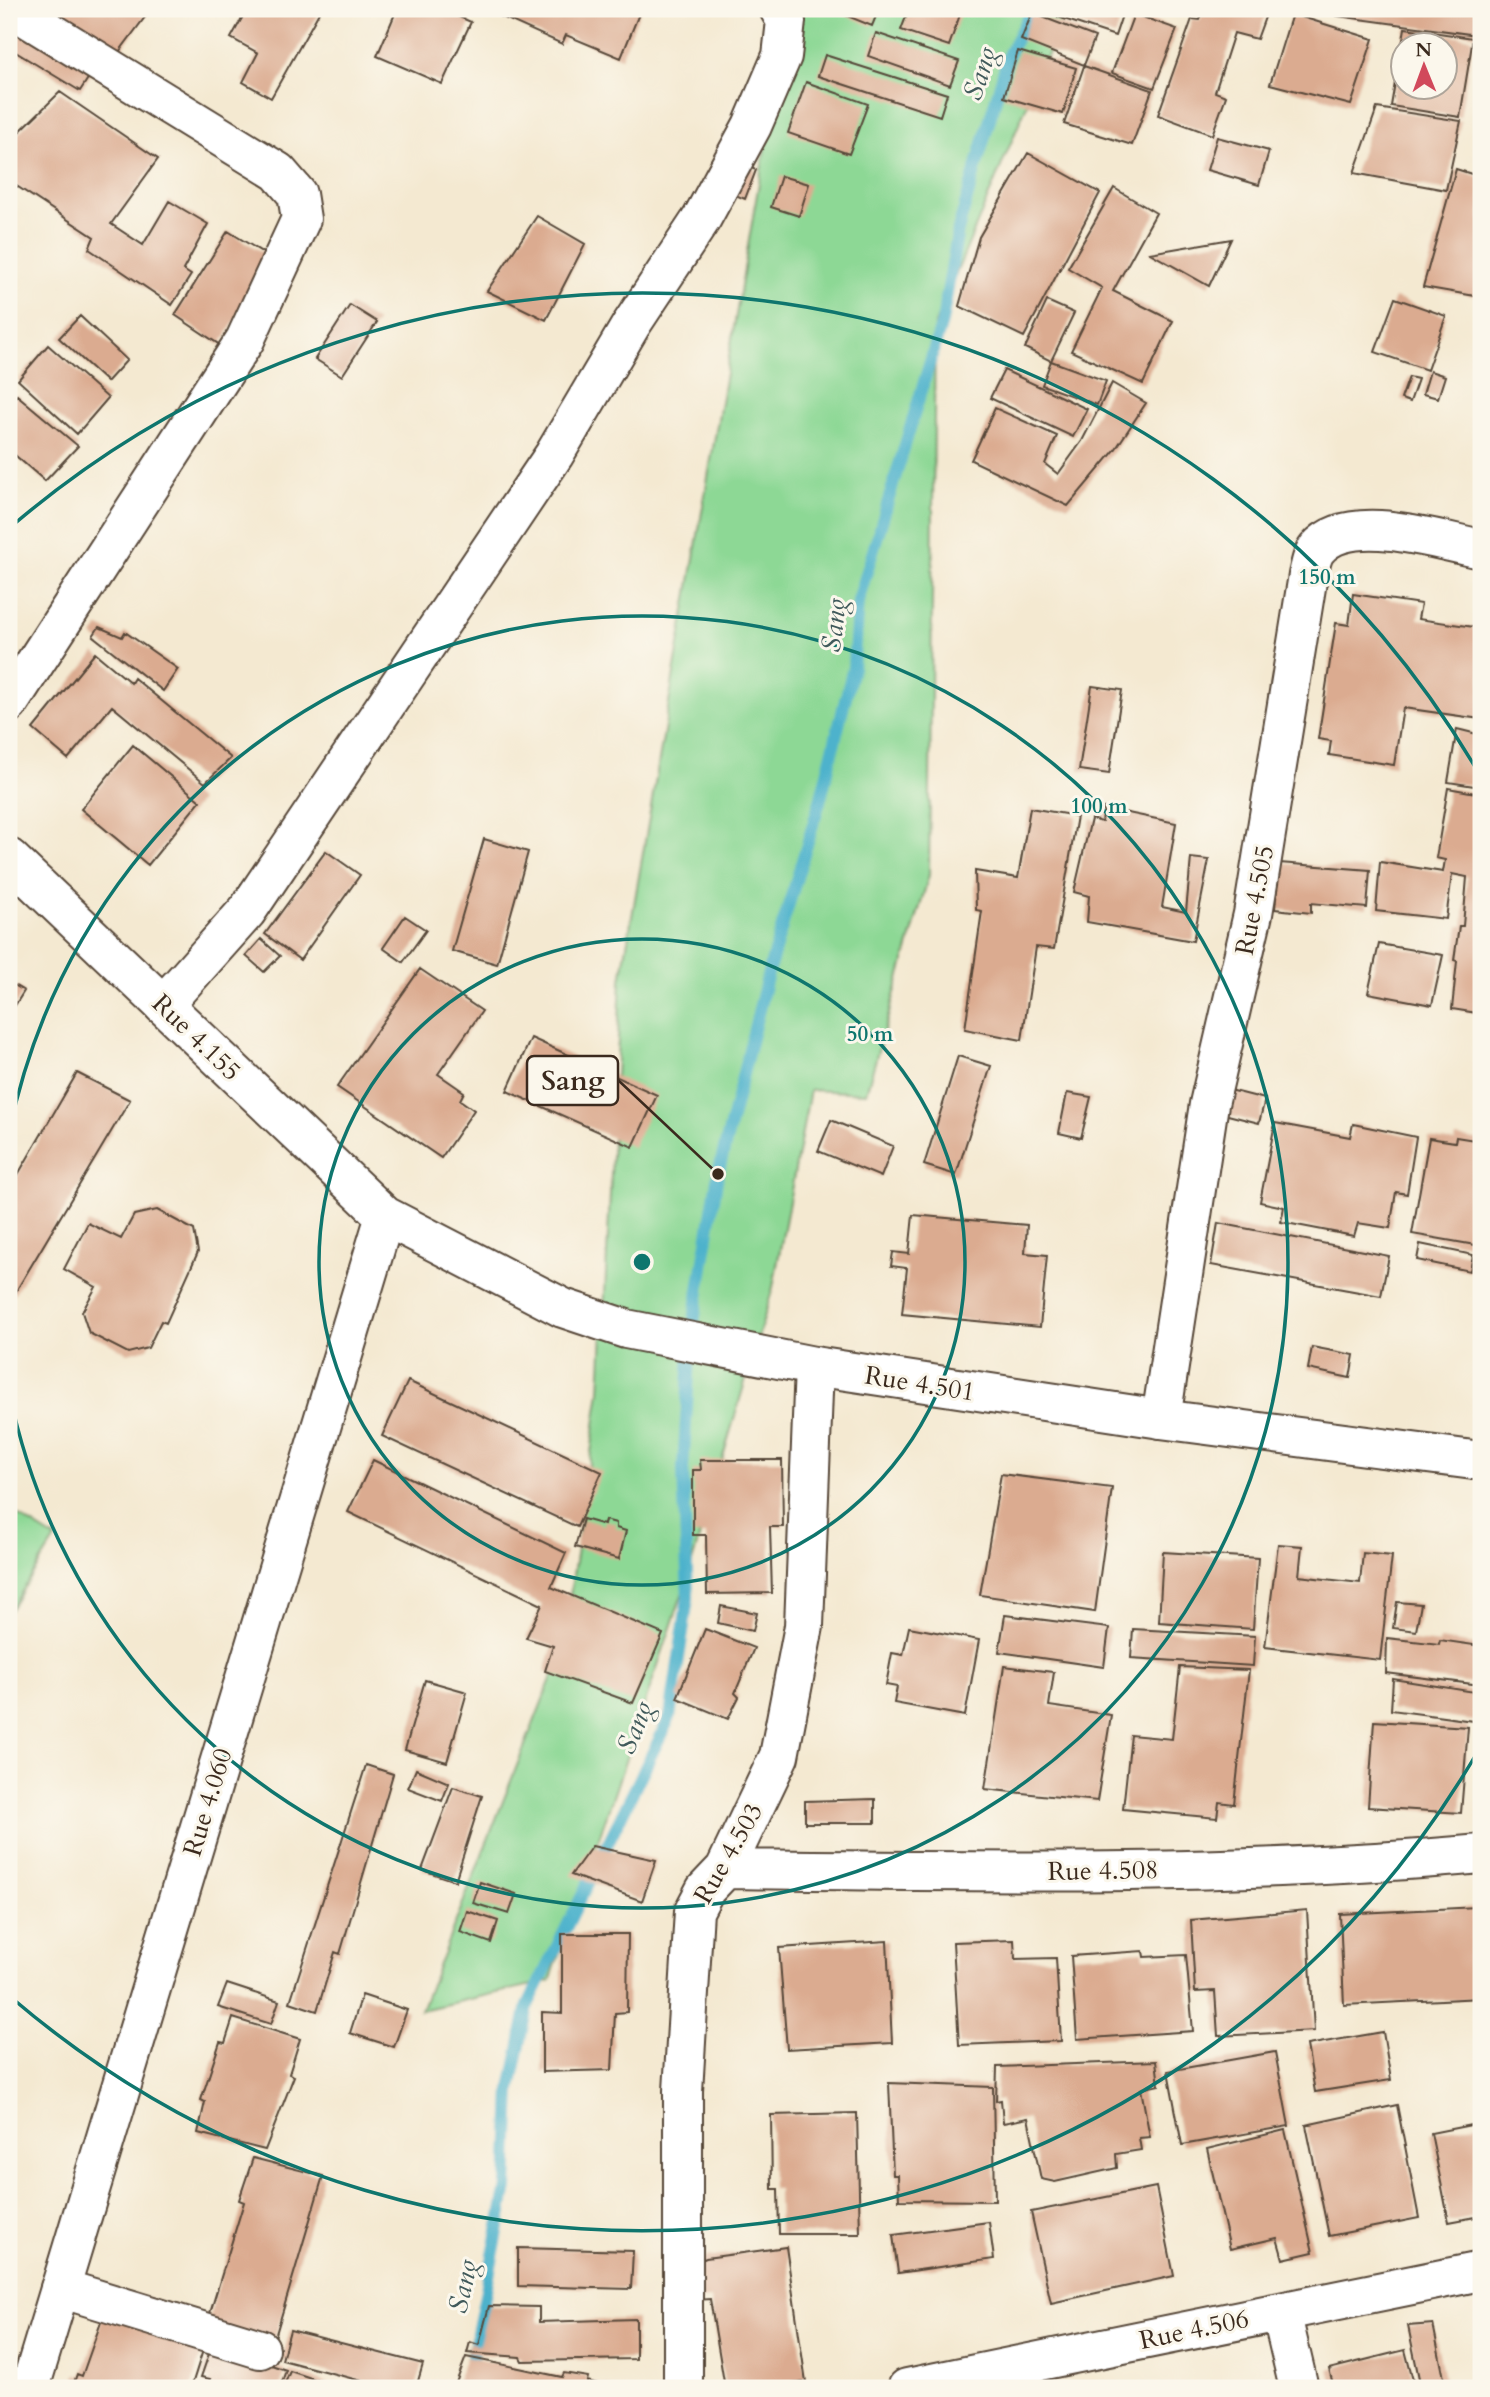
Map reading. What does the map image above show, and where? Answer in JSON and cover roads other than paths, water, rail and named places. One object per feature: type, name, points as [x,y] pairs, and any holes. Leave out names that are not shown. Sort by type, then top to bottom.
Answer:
[{"type":"street","points":[[9,704],[245,340],[302,219],[297,194],[278,172],[13,9]]},
{"type":"street","points":[[163,1005],[247,911],[546,467],[631,325],[702,218],[752,126],[782,56],[786,21],[779,9]]},
{"type":"street","name":"Rue 4.505","points":[[1161,1419],[1209,1104],[1253,914],[1308,575],[1317,550],[1331,539],[1361,529],[1397,532],[1481,549]]},
{"type":"street","name":"Rue 4.155","points":[[9,858],[385,1216]]},
{"type":"street","name":"Rue 4.501","points":[[385,1216],[563,1308],[626,1329],[814,1366],[1161,1419],[1476,1452]]},
{"type":"street","name":"Rue 4.060","points":[[30,2388],[385,1216]]},
{"type":"street","name":"Rue 4.503","points":[[683,2388],[683,2091],[694,1911],[705,1889],[725,1869],[779,1756],[804,1626],[814,1366]]},
{"type":"street","name":"Rue 4.508","points":[[725,1869],[1018,1872],[1248,1867],[1481,1854]]},
{"type":"street","name":"Rue 4.506","points":[[907,2388],[1481,2272]]},
{"type":"street","points":[[60,2288],[260,2349]]},
{"type":"street","points":[[1280,2312],[1298,2388]]},
{"type":"waterway","name":"Sang","points":[[466,2388],[507,2187],[511,2089],[528,2005],[670,1717],[688,1598],[683,1469],[691,1340],[718,1174],[768,973],[821,798],[853,668],[858,601],[942,322],[958,230],[1009,53],[1032,9]]},
{"type":"place","name":"Sang","points":[[718,1174]]}]
